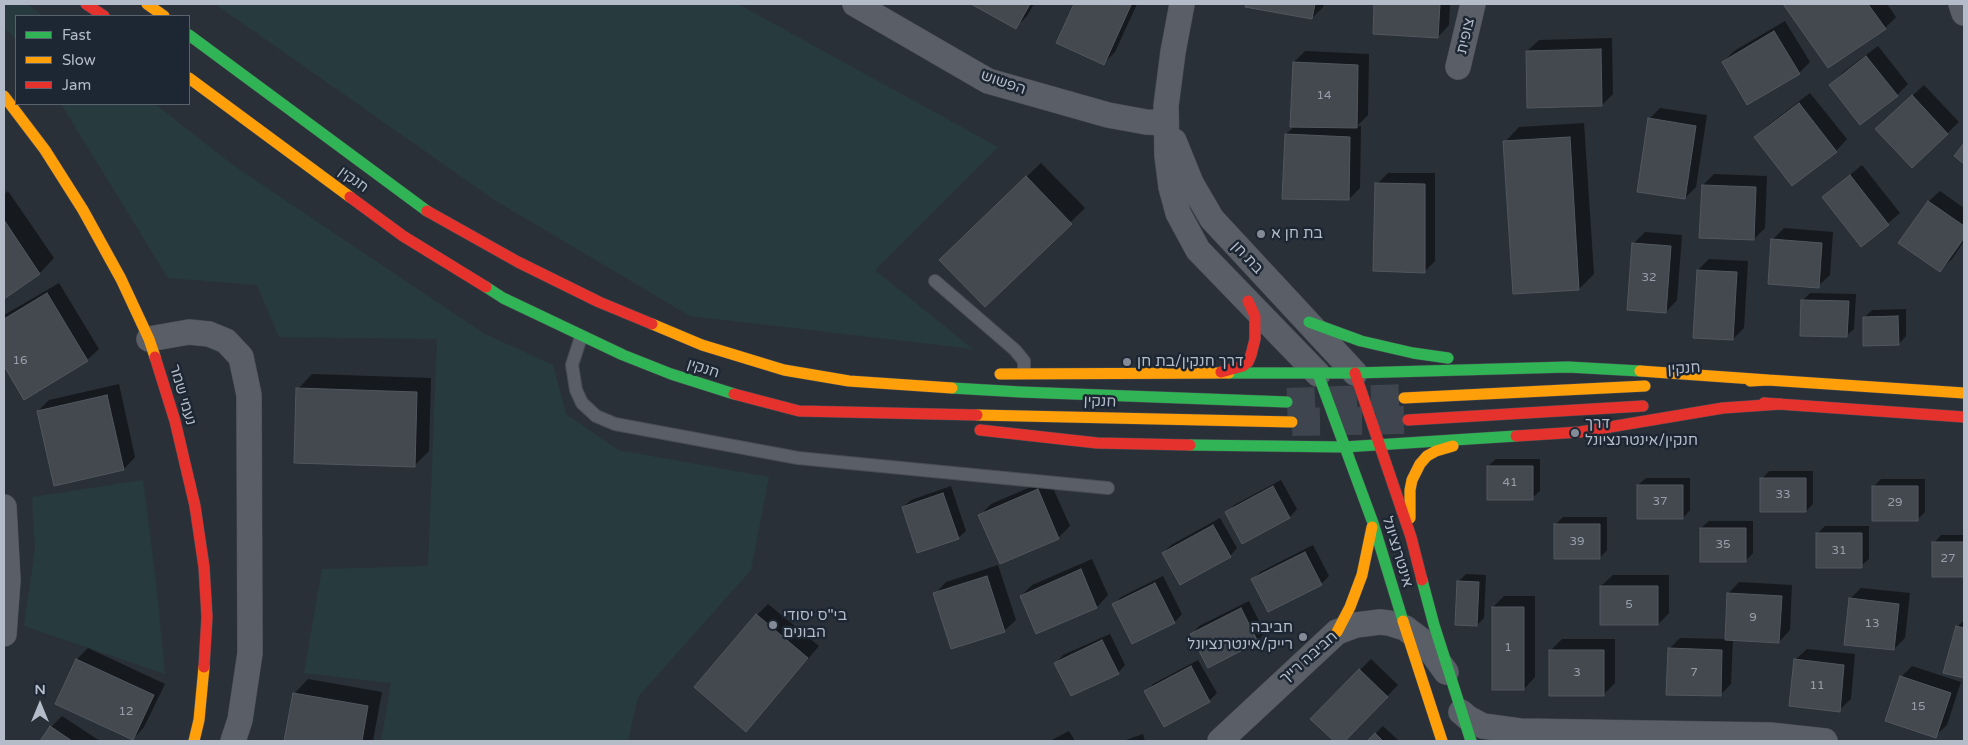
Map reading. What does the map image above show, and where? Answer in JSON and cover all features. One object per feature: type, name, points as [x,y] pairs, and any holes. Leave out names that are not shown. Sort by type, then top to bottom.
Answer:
[{"type":"main road","points":[[86,4],[102,15]]},
{"type":"main road","points":[[147,4],[163,15]]},
{"type":"main road","name":"חנקין","points":[[190,36],[433,215],[518,262],[599,302],[702,345],[784,370],[849,381],[1021,392],[1287,402]]},
{"type":"main road","name":"חנקין","points":[[190,79],[403,236],[503,298],[581,337],[671,374],[725,392],[799,411],[1292,422]]},
{"type":"main road","name":"נעמי שמר","points":[[4,96],[44,150],[83,210],[121,279],[149,339],[175,421],[195,506],[204,567],[207,617],[204,676],[199,720],[194,741]]},
{"type":"main road","points":[[1213,374],[1243,366],[1251,355],[1255,339],[1255,316],[1248,301]]},
{"type":"main road","points":[[1309,322],[1361,341],[1413,353],[1526,367]]},
{"type":"main road","points":[[985,375],[1024,373],[1318,374],[1568,366],[1687,372],[1768,380]]},
{"type":"main road","name":"אינטרנציונל","points":[[1356,373],[1411,537],[1432,617],[1471,741]]},
{"type":"main road","name":"אינטרנציונל","points":[[1318,374],[1373,523],[1442,741]]},
{"type":"main road","points":[[849,381],[946,376]]},
{"type":"main road","name":"חנקין","points":[[1404,398],[1768,380],[1964,393]]},
{"type":"main road","points":[[1674,404],[1723,401],[1964,417]]},
{"type":"main road","points":[[968,429],[1097,443],[1264,447],[1380,446],[1580,432],[1724,408],[1781,404]]},
{"type":"main road","points":[[1408,420],[1654,406]]},
{"type":"main road","points":[[799,411],[938,426]]},
{"type":"main road","points":[[1411,537],[1410,490],[1412,480],[1420,464],[1427,456],[1436,451],[1475,440]]},
{"type":"main road","points":[[1264,447],[1310,459]]},
{"type":"main road","points":[[1345,476],[1361,490]]},
{"type":"main road","points":[[1336,632],[1350,607],[1362,575],[1373,523]]},
{"type":"street","name":"הפשוש","points":[[855,4],[988,81],[1108,114],[1146,122],[1166,123]]},
{"type":"street","name":"בת חן","points":[[1182,4],[1169,76],[1166,123],[1166,156],[1178,213],[1198,250],[1318,374]]},
{"type":"street","name":"צופית","points":[[1458,67],[1473,4]]},
{"type":"street","points":[[1961,4],[1964,13]]},
{"type":"street","points":[[1108,114],[1127,111],[1144,104],[1163,88],[1169,76]]},
{"type":"street","name":"בת חן","points":[[1166,123],[1191,183],[1212,219],[1239,251],[1356,373]]},
{"type":"street","points":[[149,339],[189,332],[209,334],[226,341],[241,357],[247,385],[249,404],[250,653],[240,720],[233,741]]},
{"type":"street","points":[[4,507],[8,580],[4,634]]},
{"type":"street","name":"חביבה רייך","points":[[1220,741],[1336,632],[1356,625],[1389,623],[1405,628],[1425,643],[1441,664],[1452,683]]},
{"type":"street","points":[[1461,712],[1483,726],[1512,736],[1770,735],[1825,741]]},
{"type":"lane","points":[[935,281],[1015,350],[1024,361],[1024,373]]},
{"type":"lane","points":[[581,337],[572,365],[576,390],[582,403],[596,416],[615,424],[798,458],[1108,488]]},
{"type":"green space","points":[[4,4],[27,4],[42,15],[15,15],[15,38],[4,28]]},
{"type":"green space","points":[[215,4],[738,4],[998,147],[875,270],[973,349],[690,316],[496,201]]},
{"type":"green space","points":[[62,105],[156,105],[233,165],[483,333],[553,365],[566,414],[618,450],[769,477],[751,570],[638,697],[628,741],[381,741],[391,683],[304,673],[322,569],[428,566],[437,339],[279,337],[257,285],[168,278]]},
{"type":"green space","points":[[143,480],[165,674],[24,626],[35,548],[32,497]]},
{"type":"building","points":[[971,4],[1030,4],[1016,29]]},
{"type":"building","points":[[1074,4],[1131,5],[1104,65],[1056,43]]},
{"type":"building","points":[[1246,4],[1315,4],[1312,19],[1245,7]]},
{"type":"building","points":[[1374,4],[1440,4],[1438,38],[1373,34]]},
{"type":"building","points":[[1783,4],[1868,4],[1886,29],[1828,68]]},
{"type":"building","points":[[1774,31],[1800,74],[1747,105],[1722,62]]},
{"type":"building","points":[[1601,49],[1602,106],[1527,108],[1526,51]]},
{"type":"building","points":[[1866,56],[1898,96],[1860,125],[1829,85]]},
{"type":"building","points":[[1293,62],[1358,65],[1357,128],[1290,127]]},
{"type":"building","points":[[1912,95],[1948,134],[1912,168],[1875,129]]},
{"type":"building","points":[[1799,103],[1837,152],[1792,186],[1754,137]]},
{"type":"building","points":[[1648,118],[1696,126],[1685,199],[1637,192]]},
{"type":"building","points":[[1285,134],[1350,137],[1349,200],[1282,199]]},
{"type":"building","points":[[1570,137],[1579,290],[1513,294],[1503,141]]},
{"type":"building","points":[[1964,143],[1964,164],[1954,156]]},
{"type":"building","points":[[1850,175],[1889,225],[1861,247],[1822,197]]},
{"type":"building","points":[[1026,176],[1072,224],[985,307],[939,260]]},
{"type":"building","points":[[1375,183],[1425,184],[1425,273],[1373,271]]},
{"type":"building","points":[[1702,185],[1756,187],[1754,240],[1699,238]]},
{"type":"building","points":[[1928,201],[1964,226],[1964,238],[1940,272],[1898,243]]},
{"type":"building","points":[[4,220],[40,274],[4,299]]},
{"type":"building","points":[[1771,239],[1822,243],[1819,288],[1768,284]]},
{"type":"building","points":[[1632,243],[1671,246],[1666,313],[1627,310]]},
{"type":"building","points":[[1697,270],[1737,272],[1733,340],[1693,338]]},
{"type":"building","points":[[47,293],[88,361],[24,400],[4,366],[4,319]]},
{"type":"building","points":[[1801,300],[1849,301],[1847,337],[1800,336]]},
{"type":"building","points":[[1898,316],[1899,345],[1863,346],[1863,317]]},
{"type":"building","points":[[296,388],[417,392],[415,467],[294,463]]},
{"type":"building","points":[[107,395],[124,470],[54,486],[37,411]]},
{"type":"building","points":[[1487,466],[1533,466],[1533,500],[1487,500]]},
{"type":"building","points":[[1760,478],[1806,478],[1806,512],[1760,512]]},
{"type":"building","points":[[1637,485],[1683,485],[1683,519],[1637,519]]},
{"type":"building","points":[[1273,486],[1290,518],[1242,544],[1225,512]]},
{"type":"building","points":[[1872,486],[1918,486],[1918,521],[1872,521]]},
{"type":"building","points":[[1038,489],[1059,539],[1000,564],[978,515]]},
{"type":"building","points":[[943,493],[959,539],[917,553],[902,507]]},
{"type":"building","points":[[1554,524],[1600,524],[1600,559],[1554,559]]},
{"type":"building","points":[[1213,525],[1231,557],[1180,585],[1162,553]]},
{"type":"building","points":[[1700,528],[1746,528],[1746,562],[1700,562]]},
{"type":"building","points":[[1816,533],[1862,533],[1862,568],[1816,568]]},
{"type":"building","points":[[1932,542],[1964,542],[1964,577],[1932,577]]},
{"type":"building","points":[[1305,552],[1322,585],[1268,612],[1251,579]]},
{"type":"building","points":[[1081,569],[1097,608],[1036,634],[1020,596]]},
{"type":"building","points":[[987,576],[1005,632],[951,649],[933,593]]},
{"type":"building","points":[[1457,581],[1479,582],[1477,626],[1455,625]]},
{"type":"building","points":[[1155,583],[1175,623],[1132,644],[1112,604]]},
{"type":"building","points":[[1600,586],[1658,586],[1658,625],[1600,625]]},
{"type":"building","points":[[1727,593],[1782,596],[1779,643],[1725,640]]},
{"type":"building","points":[[1849,598],[1899,604],[1894,650],[1844,645]]},
{"type":"building","points":[[1492,607],[1524,607],[1524,690],[1492,690]]},
{"type":"building","points":[[1241,608],[1258,642],[1208,668],[1190,634]]},
{"type":"building","points":[[756,614],[808,658],[746,732],[694,687]]},
{"type":"building","points":[[1956,626],[1964,628],[1964,678],[1943,673]]},
{"type":"building","points":[[1102,640],[1119,674],[1071,696],[1054,663]]},
{"type":"building","points":[[1668,648],[1722,650],[1721,696],[1666,695]]},
{"type":"building","points":[[1549,650],[1604,650],[1604,696],[1549,696]]},
{"type":"building","points":[[76,659],[154,695],[133,740],[55,704]]},
{"type":"building","points":[[1794,659],[1844,665],[1840,712],[1789,706]]},
{"type":"building","points":[[1191,666],[1210,702],[1164,727],[1144,691]]},
{"type":"building","points":[[1359,669],[1388,697],[1345,741],[1334,741],[1310,719]]},
{"type":"building","points":[[1900,676],[1951,693],[1936,738],[1885,721]]},
{"type":"building","points":[[293,693],[368,706],[362,741],[284,741]]},
{"type":"building","points":[[50,726],[72,741],[40,741]]},
{"type":"building","points":[[1375,733],[1383,741],[1367,741]]},
{"type":"tunnel","points":[[1287,402],[1404,398]]},
{"type":"tunnel","points":[[1292,422],[1408,420]]},
{"type":"traffic: fast","points":[[190,36],[427,211]]},
{"type":"traffic: fast","points":[[486,287],[503,298],[623,355],[671,374],[734,394]]},
{"type":"traffic: fast","points":[[1309,322],[1361,341],[1413,353],[1448,358]]},
{"type":"traffic: fast","points":[[1229,373],[1355,373],[1568,367],[1640,371]]},
{"type":"traffic: fast","points":[[1318,374],[1373,523],[1403,621]]},
{"type":"traffic: fast","points":[[952,388],[1287,402]]},
{"type":"traffic: fast","points":[[1190,445],[1344,447],[1516,436]]},
{"type":"traffic: fast","points":[[1422,580],[1434,625],[1471,741]]},
{"type":"traffic: slow","points":[[147,4],[163,15]]},
{"type":"traffic: slow","points":[[190,79],[350,197]]},
{"type":"traffic: slow","points":[[4,96],[45,150],[83,210],[121,279],[149,339],[155,357]]},
{"type":"traffic: slow","points":[[652,324],[702,345],[784,370],[849,381],[952,388]]},
{"type":"traffic: slow","points":[[1640,371],[1768,380]]},
{"type":"traffic: slow","points":[[1000,374],[1229,373]]},
{"type":"traffic: slow","points":[[1750,381],[1768,380],[1964,393]]},
{"type":"traffic: slow","points":[[1404,398],[1645,386]]},
{"type":"traffic: slow","points":[[977,415],[1292,422]]},
{"type":"traffic: slow","points":[[1410,518],[1410,490],[1412,480],[1420,464],[1427,456],[1436,451],[1453,446]]},
{"type":"traffic: slow","points":[[1337,632],[1350,607],[1362,575],[1372,527]]},
{"type":"traffic: slow","points":[[1403,621],[1442,741]]},
{"type":"traffic: slow","points":[[194,741],[199,720],[204,667]]},
{"type":"traffic: jam","points":[[86,4],[102,15]]},
{"type":"traffic: jam","points":[[350,197],[403,236],[486,287]]},
{"type":"traffic: jam","points":[[427,211],[518,262],[599,302],[652,324]]},
{"type":"traffic: jam","points":[[1221,372],[1243,366],[1248,362],[1251,355],[1255,339],[1255,316],[1248,301]]},
{"type":"traffic: jam","points":[[155,357],[175,421],[195,506],[204,567],[207,617],[204,667]]},
{"type":"traffic: jam","points":[[1355,373],[1411,537],[1422,580]]},
{"type":"traffic: jam","points":[[734,394],[799,411],[977,415]]},
{"type":"traffic: jam","points":[[1764,403],[1964,417]]},
{"type":"traffic: jam","points":[[1516,436],[1580,432],[1723,408],[1781,404]]},
{"type":"traffic: jam","points":[[1408,420],[1643,406]]},
{"type":"traffic: jam","points":[[980,430],[1097,443],[1190,445]]},
{"type":"place","name":"בת חן א","points":[[1261,234]]},
{"type":"place","name":"דרך חנקין/בת חן","points":[[1127,362]]},
{"type":"place","name":"דרך חנקין/אינטרנציונל","points":[[1575,433]]},
{"type":"place","name":"בי\"ס יסודי הבונים","points":[[773,625]]},
{"type":"place","name":"חביבה רייק/אינטרנציונל","points":[[1303,637]]}]
